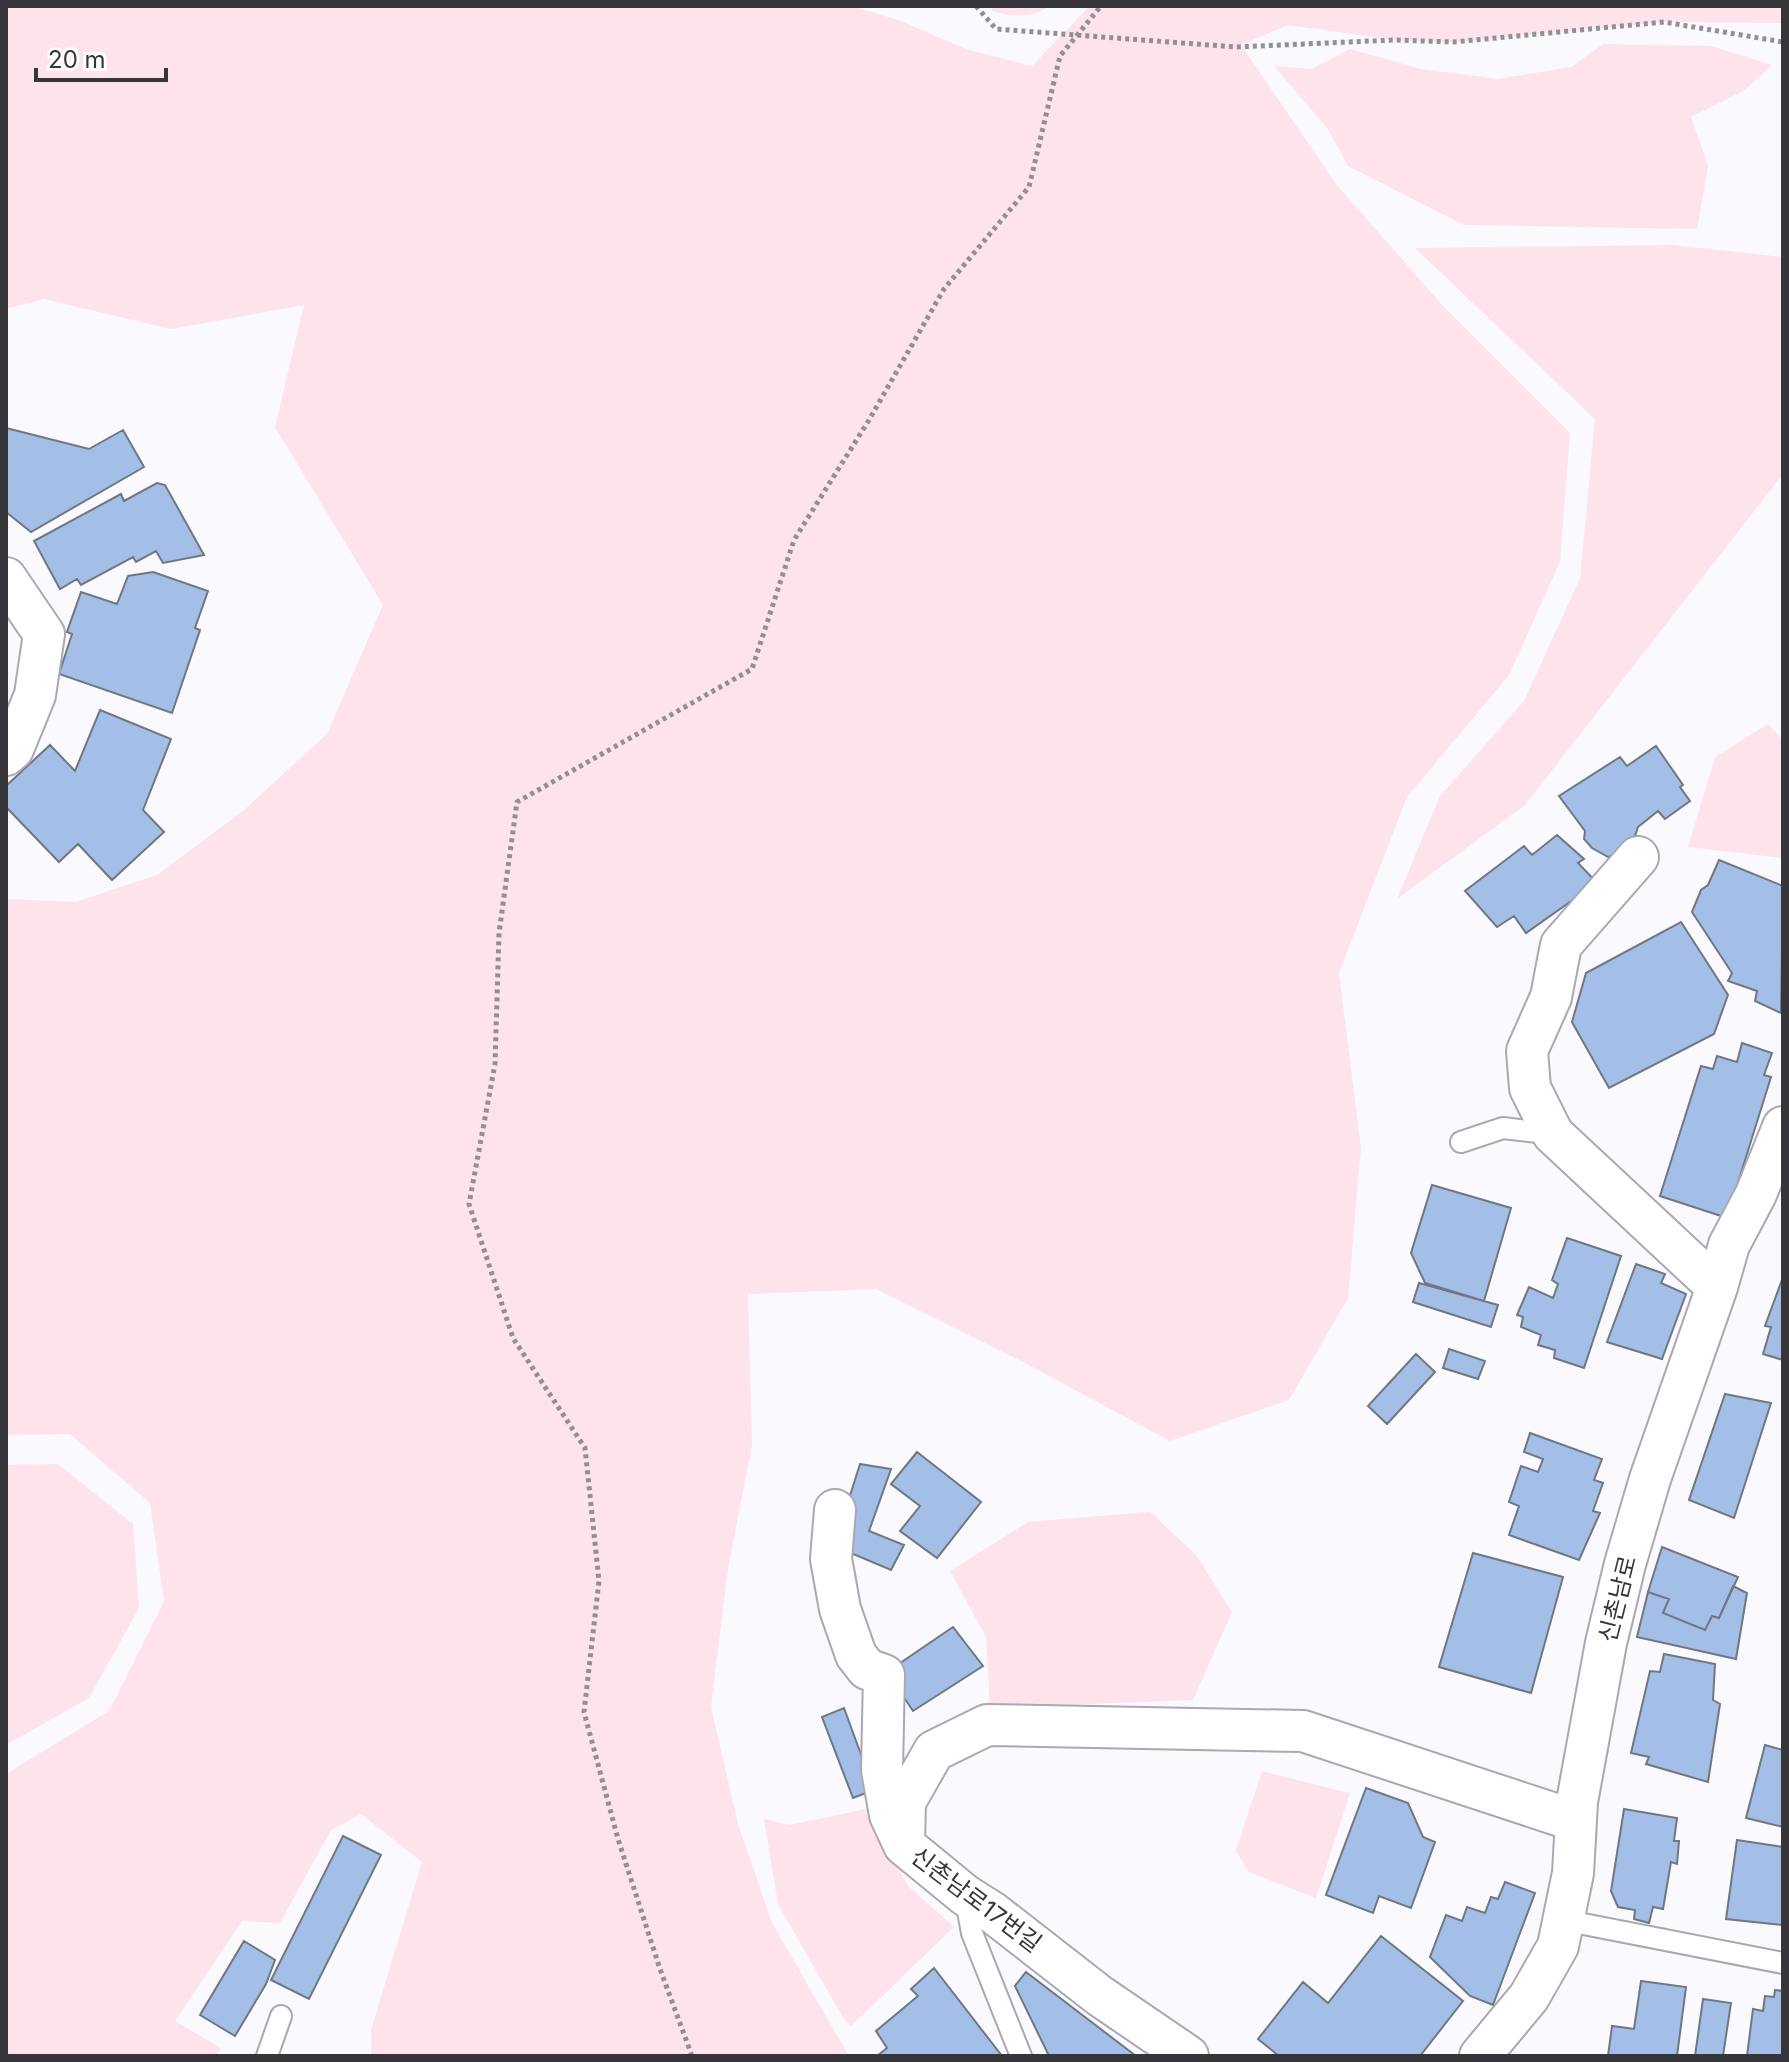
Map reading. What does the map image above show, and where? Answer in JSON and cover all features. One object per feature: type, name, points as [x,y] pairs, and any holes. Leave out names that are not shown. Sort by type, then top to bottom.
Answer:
[{"type":"street","points":[[6,578],[44,634],[35,695],[13,749],[6,755]]},
{"type":"street","points":[[1638,857],[1561,945],[1551,997],[1527,1051],[1530,1088],[1553,1134],[1717,1287]]},
{"type":"street","name":"신촌남로","points":[[1480,2056],[1529,1997],[1558,1946],[1573,1873],[1577,1802],[1606,1643],[1625,1564],[1655,1464],[1729,1245],[1756,1194],[1783,1127]]},
{"type":"street","name":"신촌남로17번길","points":[[835,1510],[831,1559],[840,1609],[856,1655],[867,1669],[884,1675],[882,1770],[890,1815],[904,1845],[1100,1996],[1188,2056]]},
{"type":"street","points":[[904,1845],[905,1802],[934,1751],[987,1725],[1303,1731],[1576,1821]]},
{"type":"lane","points":[[1461,1142],[1503,1128],[1553,1134]]},
{"type":"lane","points":[[965,1895],[972,1933],[1021,2056]]},
{"type":"lane","points":[[1563,1920],[1783,1963]]},
{"type":"lane","points":[[267,2056],[281,2016]]},
{"type":"path","points":[[976,6],[996,29],[1236,47],[1394,40],[1454,42],[1664,22],[1783,42]]},
{"type":"path","points":[[692,2056],[618,1839],[584,1712],[599,1581],[585,1448],[513,1338],[469,1204],[495,1064],[499,933],[517,802],[752,669],[794,540],[869,420],[944,289],[1029,187],[1060,56],[1101,6]]},
{"type":"shaded area","points":[[6,6],[851,6],[898,20],[969,50],[1032,66],[1090,6],[1783,6],[1783,23],[1664,22],[1454,42],[1394,40],[1288,25],[1241,45],[1336,184],[1443,306],[1570,433],[1560,562],[1509,675],[1407,797],[1339,973],[1361,1148],[1348,1298],[1289,1400],[1170,1441],[1025,1363],[876,1289],[748,1294],[752,1446],[728,1568],[711,1707],[738,1824],[772,1923],[849,2056],[371,2056],[371,2030],[422,1862],[361,1814],[331,1830],[280,1923],[242,1921],[175,2021],[221,2048],[217,2056],[6,2056],[6,1774],[109,1711],[164,1601],[150,1503],[70,1434],[6,1435],[6,899],[76,902],[157,875],[243,811],[327,734],[383,605],[275,427],[304,305],[171,329],[44,299],[6,309]]},
{"type":"shaded area","points":[[992,6],[1050,6],[1022,16],[992,11]]},
{"type":"shaded area","points":[[1603,44],[1711,46],[1772,65],[1745,90],[1691,117],[1708,166],[1697,229],[1464,225],[1348,166],[1328,129],[1274,66],[1312,69],[1350,49],[1421,69],[1498,79],[1571,67]]},
{"type":"shaded area","points":[[1672,245],[1783,257],[1783,474],[1525,805],[1397,899],[1440,796],[1524,701],[1580,578],[1595,419],[1415,248]]},
{"type":"shaded area","points":[[1768,724],[1783,740],[1783,858],[1688,847],[1715,757]]},
{"type":"shaded area","points":[[58,1464],[133,1524],[139,1608],[89,1698],[6,1745],[6,1465]]},
{"type":"shaded area","points":[[1150,1512],[1196,1555],[1232,1612],[1193,1700],[990,1708],[986,1637],[950,1571],[1028,1522]]},
{"type":"shaded area","points":[[1262,1771],[1350,1793],[1316,1898],[1249,1872],[1236,1851]]},
{"type":"shaded area","points":[[866,1809],[874,1831],[909,1887],[954,1927],[851,2026],[842,2016],[778,1904],[764,1819],[790,1825]]},
{"type":"building","points":[[6,428],[89,449],[123,430],[144,467],[31,532],[6,512]]},
{"type":"building","points":[[157,483],[165,485],[204,555],[163,563],[156,551],[136,562],[133,557],[81,585],[77,579],[60,589],[34,541],[121,494],[124,501]]},
{"type":"building","points":[[153,572],[208,591],[195,628],[200,630],[172,713],[59,674],[72,634],[67,632],[81,592],[117,604],[128,576]]},
{"type":"building","points":[[100,710],[171,739],[143,810],[164,832],[112,880],[78,844],[59,862],[6,807],[6,786],[50,745],[75,771]]},
{"type":"building","points":[[1656,746],[1683,785],[1680,787],[1690,801],[1665,819],[1658,811],[1638,827],[1632,845],[1623,853],[1608,857],[1584,839],[1585,831],[1559,796],[1620,757],[1627,766]]},
{"type":"building","points":[[1557,835],[1584,859],[1578,863],[1600,886],[1574,908],[1570,902],[1526,933],[1514,916],[1497,927],[1465,891],[1524,846],[1532,855]]},
{"type":"building","points":[[1719,860],[1783,886],[1781,1013],[1755,1001],[1757,991],[1728,981],[1732,973],[1692,912]]},
{"type":"building","points":[[1681,922],[1728,995],[1714,1034],[1609,1088],[1572,1022],[1586,973]]},
{"type":"building","points":[[1742,1043],[1772,1053],[1764,1075],[1771,1077],[1727,1218],[1660,1196],[1701,1066],[1713,1069],[1717,1056],[1737,1062]]},
{"type":"building","points":[[1432,1185],[1511,1208],[1484,1301],[1425,1283],[1411,1253]]},
{"type":"building","points":[[1567,1238],[1621,1256],[1584,1368],[1554,1358],[1555,1350],[1538,1345],[1541,1335],[1521,1327],[1523,1317],[1517,1315],[1529,1287],[1553,1298],[1558,1284],[1552,1280]]},
{"type":"building","points":[[1636,1264],[1665,1274],[1661,1283],[1686,1294],[1662,1359],[1607,1342]]},
{"type":"building","points":[[1783,1277],[1783,1360],[1763,1354],[1771,1327],[1765,1326]]},
{"type":"building","points":[[1419,1283],[1498,1305],[1491,1327],[1413,1302]]},
{"type":"building","points":[[1449,1349],[1485,1361],[1478,1379],[1443,1368]]},
{"type":"building","points":[[1416,1354],[1435,1372],[1387,1424],[1368,1406]]},
{"type":"building","points":[[1725,1394],[1771,1403],[1734,1518],[1689,1500]]},
{"type":"building","points":[[1530,1433],[1602,1459],[1594,1480],[1603,1483],[1593,1511],[1600,1513],[1579,1560],[1509,1535],[1519,1506],[1509,1502],[1521,1466],[1538,1472],[1543,1459],[1524,1452]]},
{"type":"building","points":[[917,1452],[981,1502],[937,1558],[900,1531],[920,1506],[891,1484]]},
{"type":"building","points":[[860,1464],[891,1469],[869,1531],[904,1545],[891,1570],[834,1546]]},
{"type":"building","points":[[1662,1547],[1738,1577],[1719,1618],[1712,1616],[1705,1630],[1663,1613],[1669,1599],[1648,1592]]},
{"type":"building","points":[[1473,1553],[1563,1577],[1531,1693],[1439,1667]]},
{"type":"building","points":[[1733,1586],[1747,1593],[1736,1659],[1637,1637],[1648,1592],[1669,1599],[1663,1613],[1705,1630],[1712,1616],[1719,1618]]},
{"type":"building","points":[[953,1627],[983,1666],[913,1711],[887,1672]]},
{"type":"building","points":[[1664,1654],[1715,1664],[1713,1700],[1720,1704],[1708,1782],[1646,1764],[1649,1757],[1631,1753],[1650,1671],[1660,1672]]},
{"type":"building","points":[[844,1708],[874,1790],[853,1798],[822,1717]]},
{"type":"building","points":[[1765,1745],[1783,1750],[1783,1827],[1746,1818]]},
{"type":"building","points":[[1366,1788],[1408,1803],[1423,1837],[1435,1842],[1411,1908],[1379,1896],[1373,1913],[1326,1895]]},
{"type":"building","points":[[1624,1809],[1677,1818],[1674,1841],[1679,1841],[1677,1864],[1671,1862],[1663,1909],[1653,1907],[1649,1923],[1634,1919],[1635,1910],[1618,1907],[1611,1891]]},
{"type":"building","points":[[343,1836],[381,1855],[309,1999],[271,1980]]},
{"type":"building","points":[[1737,1840],[1783,1847],[1783,1925],[1726,1919]]},
{"type":"building","points":[[1505,1882],[1535,1893],[1493,2005],[1470,1996],[1430,1957],[1446,1915],[1462,1921],[1467,1907],[1485,1913],[1491,1897],[1498,1899]]},
{"type":"building","points":[[1381,1936],[1463,2001],[1420,2056],[1279,2056],[1258,2039],[1303,1982],[1328,2003]]},
{"type":"building","points":[[244,1941],[275,1960],[266,1984],[235,2036],[200,2015]]},
{"type":"building","points":[[934,1968],[1002,2056],[877,2056],[887,2048],[876,2031],[918,1996],[911,1989]]},
{"type":"building","points":[[1026,1972],[1136,2056],[1049,2056],[1015,1986]]},
{"type":"building","points":[[1641,1981],[1686,1987],[1677,2056],[1608,2056],[1612,2026],[1634,2029]]},
{"type":"building","points":[[1775,1990],[1783,1991],[1783,2056],[1747,2056],[1753,2009],[1763,2011],[1765,1996],[1774,1997]]},
{"type":"building","points":[[1703,1999],[1731,2003],[1723,2056],[1695,2056]]}]
